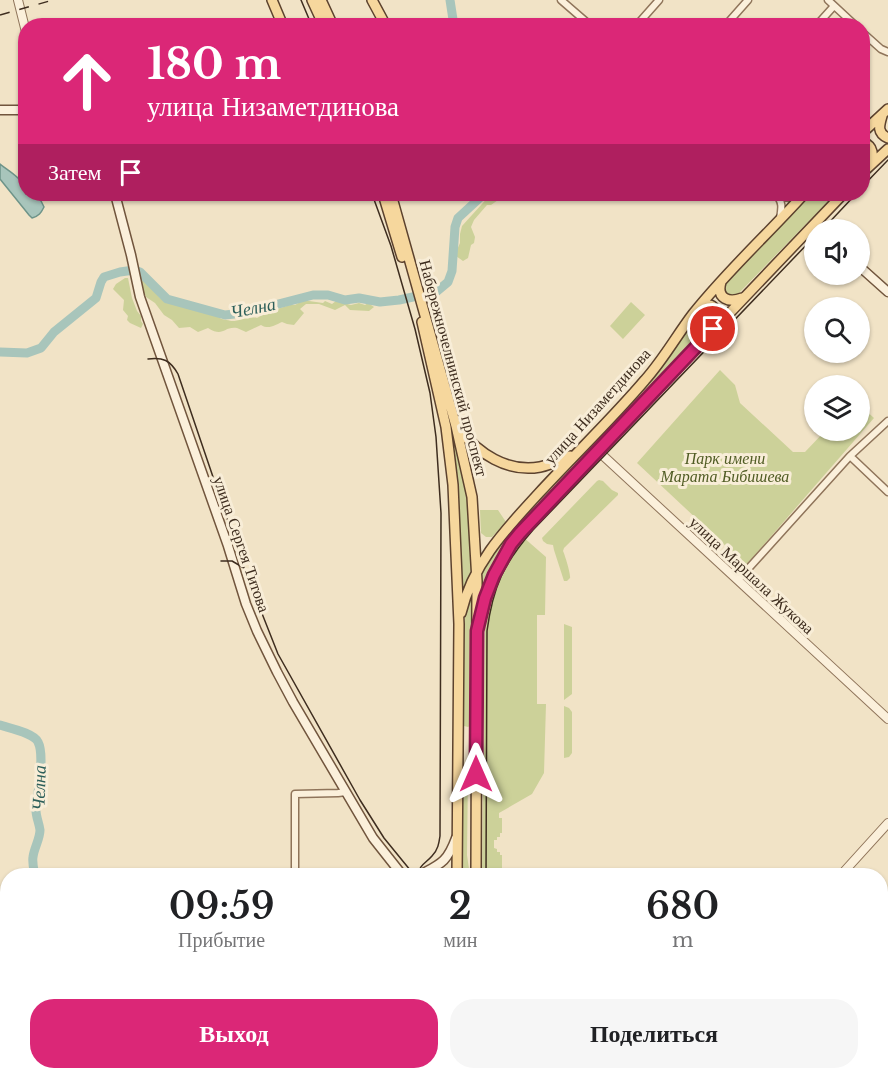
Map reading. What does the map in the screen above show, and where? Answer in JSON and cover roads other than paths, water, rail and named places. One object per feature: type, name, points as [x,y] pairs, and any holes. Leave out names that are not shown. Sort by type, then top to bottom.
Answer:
[{"type":"main road","points":[[272,0],[280,18]]},
{"type":"main road","points":[[312,0],[320,18]]},
{"type":"main road","points":[[321,0],[329,18]]},
{"type":"main road","points":[[372,0],[382,18]]},
{"type":"main road","points":[[0,110],[18,110]]},
{"type":"main road","points":[[870,125],[885,111]]},
{"type":"main road","points":[[885,111],[879,124],[879,130],[888,138]]},
{"type":"main road","points":[[870,146],[873,157],[870,162]]},
{"type":"main road","points":[[870,165],[888,149]]},
{"type":"main road","name":"улица Сергея Титова","points":[[117,201],[140,297],[257,631],[277,672],[373,838],[397,868]]},
{"type":"main road","name":"Набережночелнинский проспект","points":[[385,201],[406,260],[456,426],[472,497],[477,631],[476,868]]},
{"type":"main road","name":"Набережночелнинский проспект","points":[[393,201],[406,260]]},
{"type":"main road","name":"улица Низаметдинова","points":[[459,624],[466,595],[476,572],[500,536],[646,379],[693,314],[797,201]]},
{"type":"main road","name":"улица Низаметдинова","points":[[821,219],[837,201]]},
{"type":"main road","name":"улица Низаметдинова","points":[[477,631],[485,598],[494,575],[511,544],[713,329],[804,237]]},
{"type":"main road","points":[[870,276],[888,292]]},
{"type":"main road","points":[[722,280],[720,287],[724,298],[734,301],[744,297]]},
{"type":"main road","points":[[693,314],[704,305],[715,308],[717,319],[713,329]]},
{"type":"main road","name":"Набережночелнинский проспект","points":[[423,317],[444,418],[451,462],[454,505],[459,624],[457,868]]},
{"type":"main road","points":[[456,426],[469,442],[491,458],[508,466],[540,467],[553,464],[575,453]]},
{"type":"main road","points":[[474,530],[478,536],[486,540],[494,540],[500,536]]},
{"type":"main road","points":[[458,718],[463,728],[470,732],[474,729],[477,720]]},
{"type":"main road","points":[[458,773],[462,766],[470,765],[476,774]]},
{"type":"main road","points":[[433,868],[448,858],[457,835]]},
{"type":"street","points":[[18,0],[22,18]]},
{"type":"street","points":[[561,0],[582,18]]},
{"type":"street","points":[[643,18],[659,0]]},
{"type":"street","points":[[732,18],[748,0]]},
{"type":"street","points":[[828,0],[847,18]]},
{"type":"street","points":[[823,18],[834,6]]},
{"type":"street","points":[[870,39],[888,52]]},
{"type":"street","points":[[779,201],[782,206],[780,219]]},
{"type":"street","points":[[738,580],[850,456],[888,421]]},
{"type":"street","name":"улица Маршала Жукова","points":[[598,451],[886,714]]},
{"type":"street","points":[[850,456],[888,492]]},
{"type":"street","points":[[295,868],[295,794],[346,792]]},
{"type":"street","points":[[847,868],[888,823]]},
{"type":"water","points":[[0,164],[18,178],[18,201],[0,179]]},
{"type":"water","points":[[18,201],[41,201],[44,207],[41,213],[32,218]]},
{"type":"waterway","name":"Челна","points":[[450,0],[453,18]]},
{"type":"waterway","name":"Челна","points":[[0,352],[27,353],[41,348],[54,332],[96,298],[104,277],[134,270],[140,272],[167,299],[225,315],[244,313],[313,295],[380,302],[436,292],[448,282],[452,271],[455,227],[458,218],[476,201]]},
{"type":"waterway","name":"Челна","points":[[0,725],[32,736],[40,748],[36,810],[40,830],[33,857],[34,868]]},
{"type":"tram line","points":[[301,0],[309,18]]},
{"type":"tram line","points":[[870,179],[888,160]]},
{"type":"tram line","points":[[375,201],[391,246],[415,329],[430,393],[436,437],[441,513],[440,836],[436,851],[420,868]]},
{"type":"tram line","points":[[832,219],[849,201]]},
{"type":"tram line","points":[[486,868],[487,631],[501,576],[514,553],[533,530],[804,247]]},
{"type":"tram line","points":[[148,359],[166,360],[178,374],[244,568],[278,654],[360,800],[384,838],[408,868]]},
{"type":"tram line","points":[[221,561],[232,561],[244,568]]},
{"type":"railway","points":[[0,15],[53,0]]},
{"type":"park label","name":"Парк имени Марата Бибишева","points":[[725,467]]}]
